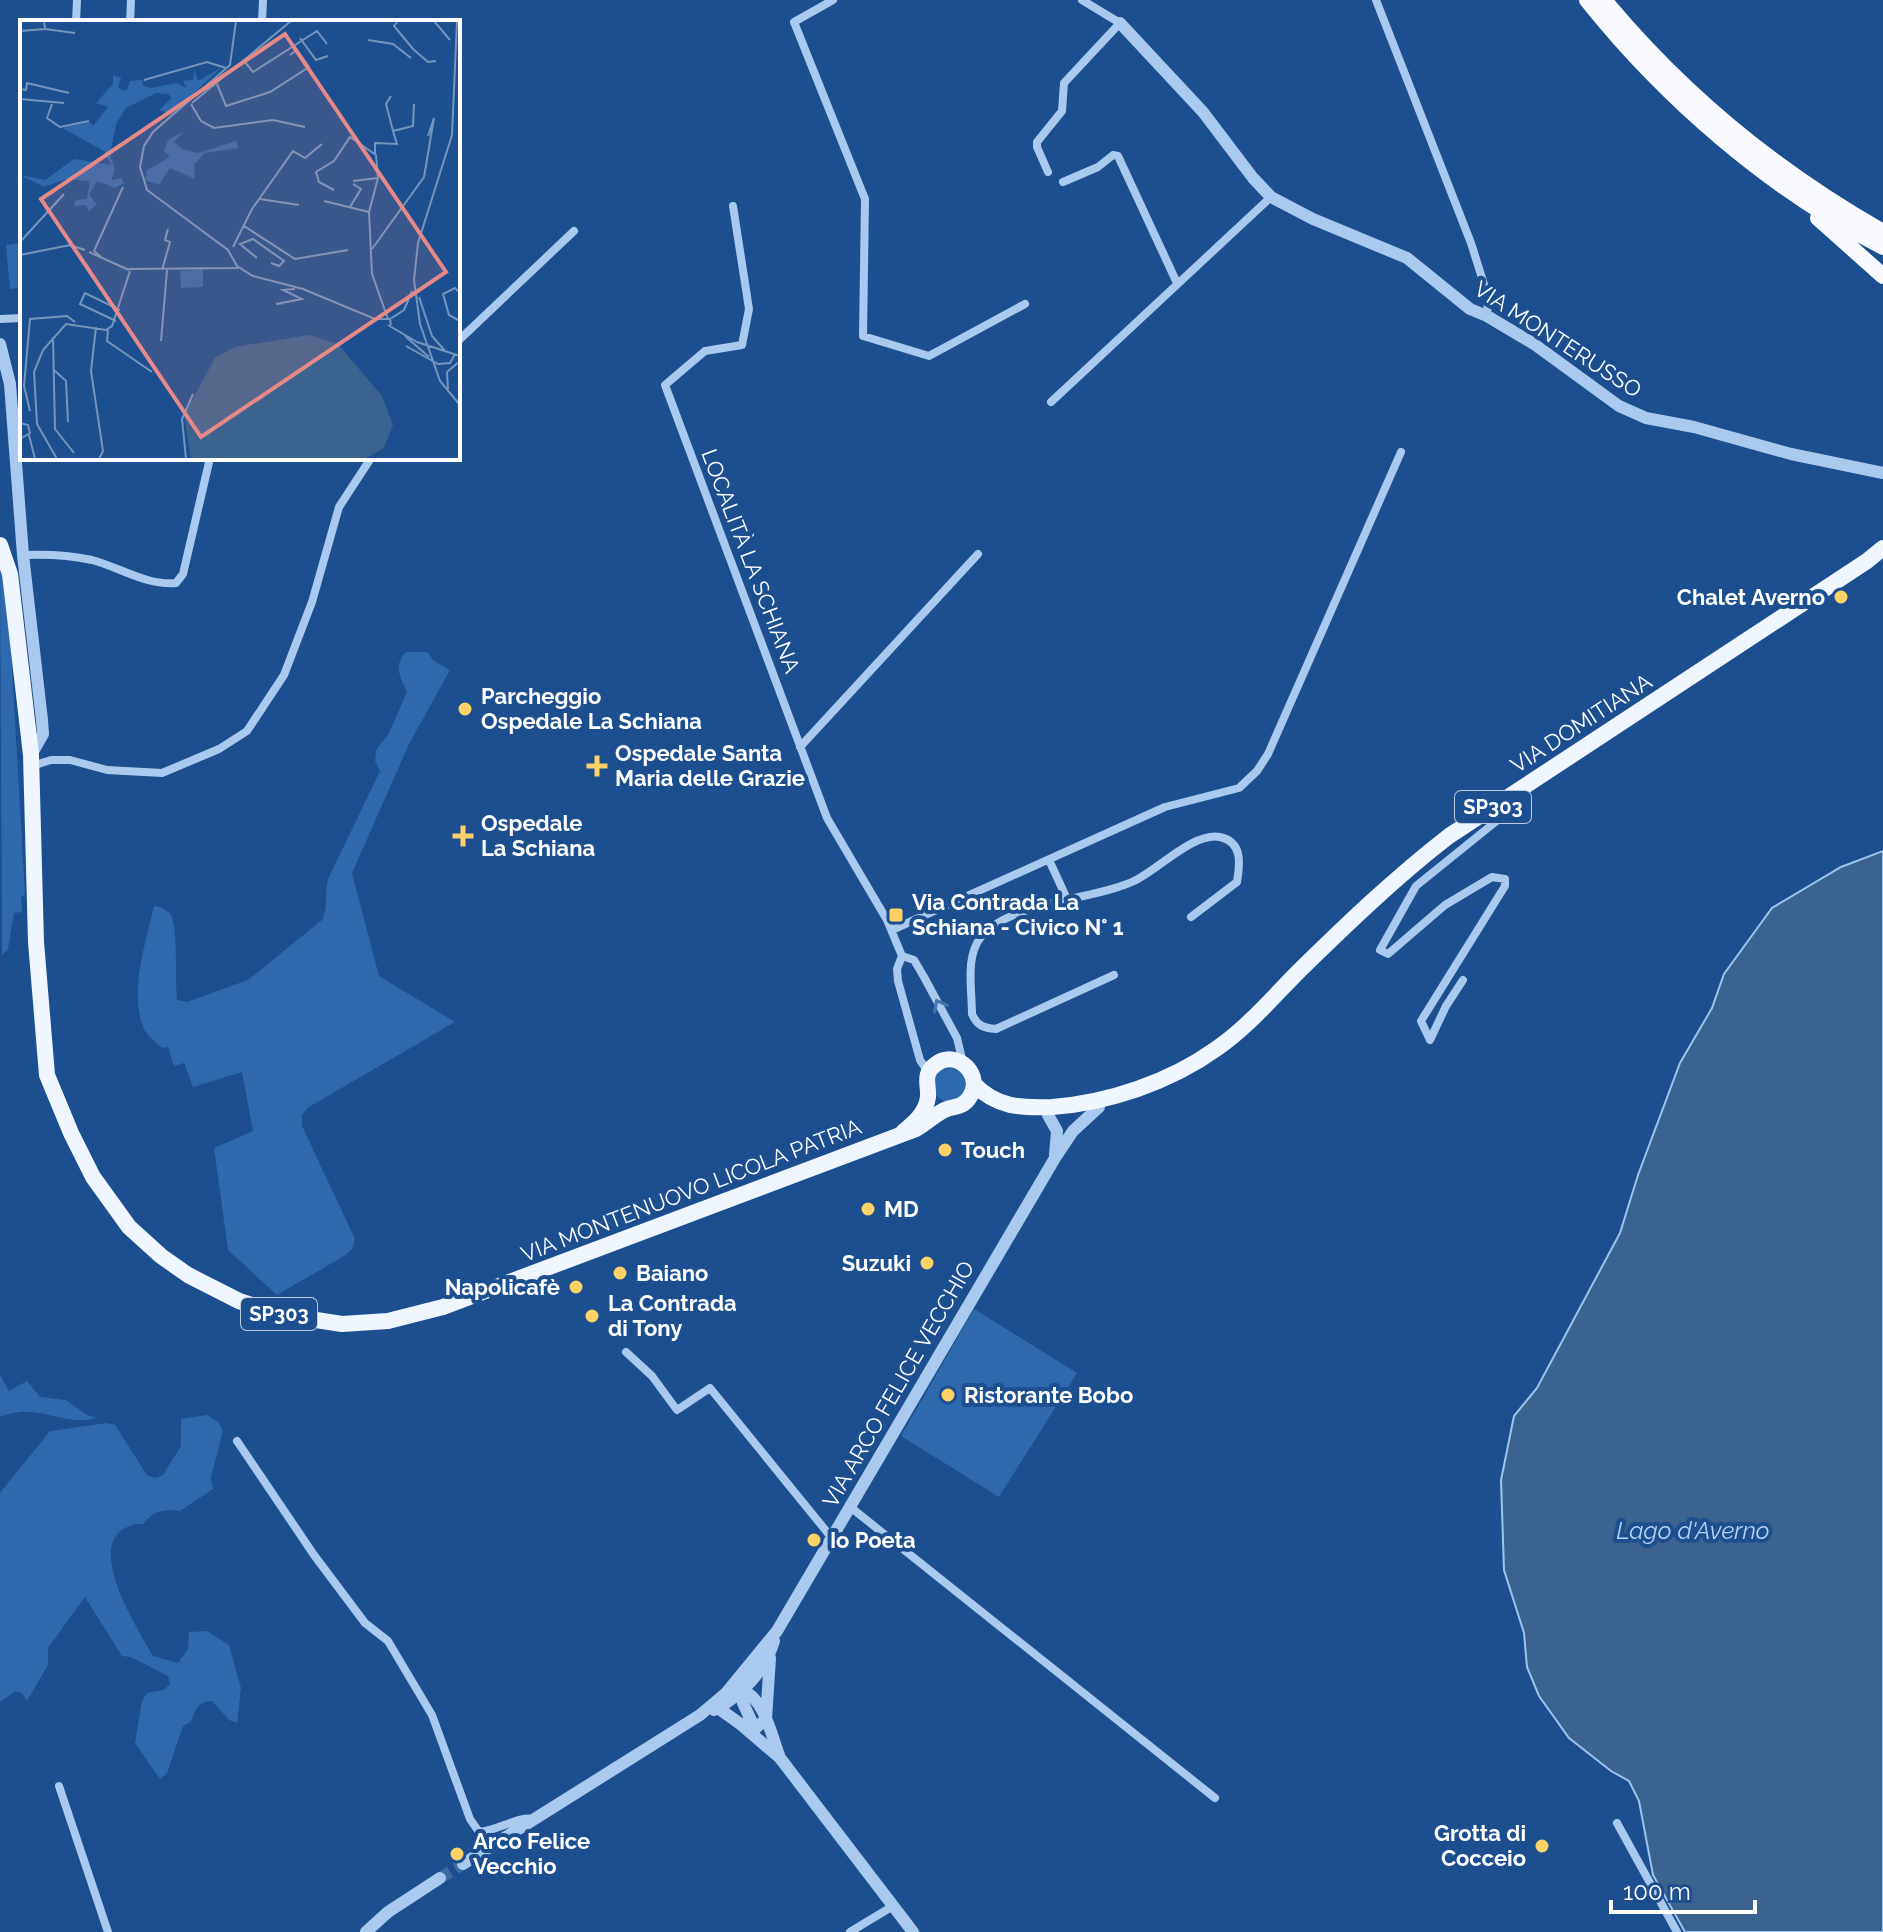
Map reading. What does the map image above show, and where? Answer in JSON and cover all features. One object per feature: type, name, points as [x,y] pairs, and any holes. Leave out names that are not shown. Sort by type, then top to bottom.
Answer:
[{"type":"highway","points":[[1587,0],[1622,41],[1686,105],[1740,151],[1805,200],[1883,247]]},
{"type":"highway","points":[[1604,0],[1655,57],[1741,136],[1817,192],[1878,227]]},
{"type":"highway","points":[[1805,200],[1816,216],[1883,276]]},
{"type":"main road","name":"VIA MONTENUOVO LICOLA PATRIA","points":[[0,545],[10,574],[34,721],[31,760],[36,942],[47,1075],[93,1177],[129,1227],[188,1275],[239,1301],[284,1315],[342,1324],[388,1321],[443,1307],[916,1129],[948,1108],[973,1104]]},
{"type":"main road","name":"VIA DOMITIANA","points":[[973,1104],[1048,1115],[1127,1092],[1171,1075],[1218,1048],[1403,872],[1449,836],[1883,548]]},
{"type":"main road","points":[[948,1108],[937,1105],[929,1096],[925,1084],[928,1072],[938,1062],[951,1059],[964,1063],[973,1076],[973,1104]]},
{"type":"main road","name":"VIA DOMITIANA","points":[[974,1084],[984,1095],[1002,1104],[1025,1108],[1099,1107],[1127,1092]]},
{"type":"main road","points":[[903,1132],[922,1113],[929,1096]]},
{"type":"street","points":[[76,20],[77,0]]},
{"type":"street","points":[[130,20],[131,0]]},
{"type":"street","points":[[262,20],[263,0]]},
{"type":"street","points":[[833,0],[794,22],[865,199],[863,336],[929,356],[1025,304]]},
{"type":"street","points":[[1048,172],[1037,142],[1062,111],[1064,83],[1120,23],[1082,0]]},
{"type":"street","points":[[1376,0],[1471,243],[1488,297],[1487,316]]},
{"type":"street","name":"VIA MONTERUSSO","points":[[1120,23],[1203,112],[1271,197],[1313,219],[1407,258],[1470,309],[1534,344],[1633,413],[1791,454],[1883,473]]},
{"type":"street","points":[[1063,182],[1098,167],[1113,155],[1118,156],[1177,283]]},
{"type":"street","points":[[1051,402],[1271,197]]},
{"type":"street","name":"LOCALITÀ LA SCHIANA","points":[[733,206],[749,309],[742,345],[705,351],[665,385],[833,830],[892,930],[902,956],[897,969],[898,981],[920,1060],[928,1072]]},
{"type":"street","points":[[460,339],[574,231]]},
{"type":"street","points":[[0,319],[20,318]]},
{"type":"street","points":[[0,344],[10,384],[34,721]]},
{"type":"street","points":[[892,930],[1165,807],[1239,788],[1257,771],[1268,754],[1401,452]]},
{"type":"street","points":[[23,555],[48,554],[91,560],[162,584],[176,583],[183,574],[210,460]]},
{"type":"street","points":[[31,760],[70,760],[107,770],[162,773],[219,749],[247,731],[284,675],[312,602],[339,507],[370,460]]},
{"type":"street","points":[[800,747],[978,554]]},
{"type":"street","points":[[1463,980],[1430,1040],[1421,1021],[1505,886],[1505,879],[1492,877],[1445,905],[1388,954],[1380,950],[1416,886],[1509,811],[1519,791]]},
{"type":"street","points":[[1114,975],[996,1029],[983,1028],[972,1014],[971,954],[981,937],[992,927],[1012,916],[1133,882],[1202,840],[1216,836],[1226,839],[1235,846],[1241,861],[1237,882],[1191,917]]},
{"type":"street","points":[[1049,860],[1067,899]]},
{"type":"street","name":"LOCALITÀ LA SCHIANA","points":[[902,956],[914,960],[924,977],[957,1038],[964,1063]]},
{"type":"street","name":"VIA ARCO FELICE VECCHIO","points":[[777,1631],[1055,1158],[1073,1131],[1099,1107]]},
{"type":"street","points":[[1070,1108],[1075,1117],[1073,1131]]},
{"type":"street","points":[[1048,1115],[1057,1131],[1055,1158]]},
{"type":"street","points":[[626,1352],[652,1376],[677,1410],[710,1388],[831,1537]]},
{"type":"street","points":[[237,1441],[314,1555],[365,1623],[388,1641],[432,1715],[470,1819],[479,1832],[495,1831],[525,1817],[535,1819]]},
{"type":"street","points":[[849,1506],[1215,1798]]},
{"type":"street","points":[[463,1864],[700,1715],[726,1693],[777,1631]]},
{"type":"street","points":[[739,1723],[761,1726],[766,1719],[768,1667],[777,1631]]},
{"type":"street","points":[[700,1715],[718,1708],[743,1690],[772,1648]]},
{"type":"street","points":[[754,1661],[743,1690],[743,1703],[753,1727],[765,1744]]},
{"type":"street","points":[[726,1693],[743,1690],[754,1697],[766,1719],[780,1758]]},
{"type":"street","points":[[718,1708],[780,1758],[913,1932]]},
{"type":"street","points":[[59,1786],[108,1932]]},
{"type":"street","points":[[1617,1823],[1677,1932]]},
{"type":"street","points":[[366,1932],[388,1912],[440,1878]]},
{"type":"street","points":[[850,1932],[893,1906]]},
{"type":"shaded area","points":[[20,243],[20,288],[10,289],[6,245]]},
{"type":"shaded area","points":[[0,557],[8,598],[25,894],[21,897],[22,912],[14,913],[8,949],[2,955]]},
{"type":"shaded area","points":[[406,652],[427,652],[434,661],[450,670],[409,744],[352,873],[379,976],[455,1022],[309,1107],[302,1115],[302,1126],[355,1239],[352,1249],[344,1256],[277,1295],[228,1250],[214,1148],[253,1131],[242,1072],[193,1087],[184,1063],[174,1066],[168,1047],[162,1048],[148,1034],[142,1024],[138,995],[144,950],[154,906],[163,909],[171,915],[175,931],[177,1000],[187,1002],[248,980],[322,920],[328,879],[380,771],[375,761],[376,750],[389,733],[407,692],[399,667]]},
{"type":"shaded area","points":[[950,1068],[962,1073],[967,1085],[962,1097],[950,1102],[938,1097],[933,1085],[938,1073]]},
{"type":"shaded area","points":[[974,1309],[1077,1373],[999,1497],[901,1436]]},
{"type":"shaded area","points":[[0,1375],[9,1391],[27,1381],[40,1397],[66,1400],[87,1415],[97,1418],[72,1419],[26,1412],[0,1417]]},
{"type":"shaded area","points":[[207,1415],[218,1422],[223,1431],[211,1477],[213,1489],[180,1511],[159,1512],[143,1524],[125,1528],[114,1538],[111,1553],[119,1590],[153,1656],[178,1663],[188,1649],[189,1632],[207,1631],[229,1645],[241,1688],[237,1723],[229,1720],[212,1701],[200,1704],[191,1722],[183,1726],[167,1773],[160,1779],[135,1743],[142,1701],[147,1693],[164,1690],[170,1684],[168,1676],[131,1657],[122,1656],[85,1597],[48,1648],[48,1665],[27,1701],[22,1693],[15,1691],[0,1702],[0,1493],[50,1431],[107,1423],[115,1425],[147,1475],[155,1478],[163,1475],[181,1446],[181,1419]]},
{"type":"water","name":"Lago d'Averno","points":[[1883,851],[1883,1932],[1685,1932],[1653,1875],[1639,1801],[1629,1781],[1569,1738],[1539,1696],[1527,1667],[1524,1633],[1504,1570],[1501,1480],[1514,1416],[1537,1388],[1620,1233],[1680,1063],[1712,1008],[1724,974],[1772,908],[1841,867]]},
{"type":"tunnel","points":[[440,1878],[463,1864]]},
{"type":"place","name":"Chalet Averno","points":[[1841,597]]},
{"type":"place","name":"Parcheggio Ospedale La Schiana","points":[[465,709]]},
{"type":"place","name":"Ospedale Santa Maria delle Grazie","points":[[597,766]]},
{"type":"place","name":"Ospedale La Schiana","points":[[463,836]]},
{"type":"place","name":"Via Contrada La Schiana - Civico N° 1","points":[[896,915]]},
{"type":"place","name":"Touch","points":[[945,1150]]},
{"type":"place","name":"MD","points":[[868,1209]]},
{"type":"place","name":"Suzuki","points":[[927,1263]]},
{"type":"place","name":"Baiano","points":[[620,1273]]},
{"type":"place","name":"Napolicafè","points":[[576,1287]]},
{"type":"place","name":"La Contrada di Tony","points":[[592,1316]]},
{"type":"place","name":"Ristorante Bobo","points":[[948,1395]]},
{"type":"place","name":"Io Poeta","points":[[814,1540]]},
{"type":"place","name":"Grotta di Cocceio","points":[[1542,1846]]},
{"type":"place","name":"Arco Felice Vecchio","points":[[457,1854]]}]
